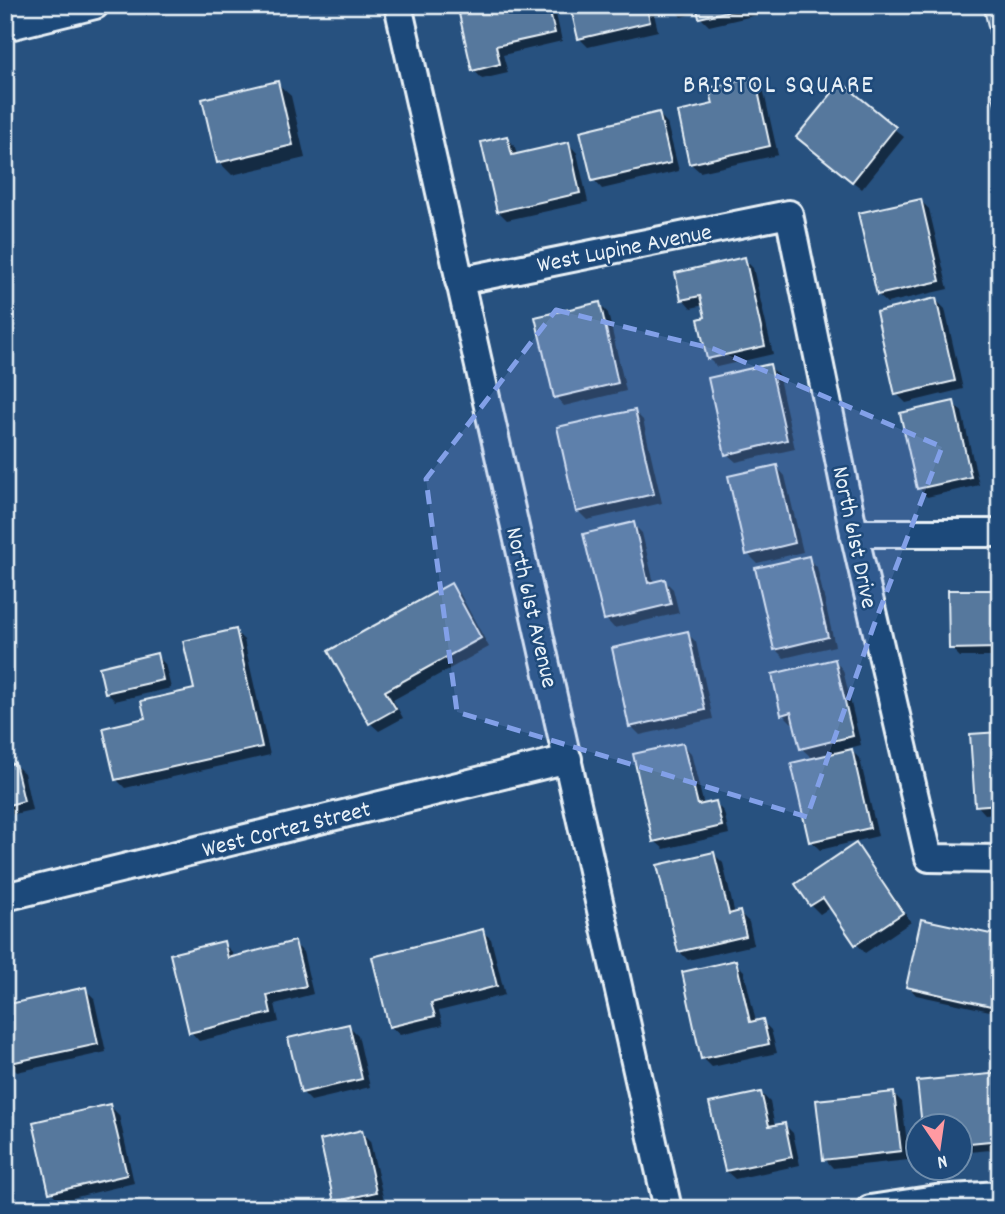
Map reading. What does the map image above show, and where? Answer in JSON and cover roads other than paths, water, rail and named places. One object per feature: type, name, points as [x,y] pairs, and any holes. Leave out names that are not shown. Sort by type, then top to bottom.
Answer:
[{"type":"street","points":[[5,27],[96,5]]},
{"type":"street","name":"North 61st Avenue","points":[[398,5],[668,1209]]},
{"type":"street","name":"West Lupine Avenue","points":[[459,281],[789,214]]},
{"type":"street","name":"North 61st Drive","points":[[789,214],[854,533],[929,858],[1000,859]]},
{"type":"street","points":[[854,533],[1000,533]]},
{"type":"street","name":"West Cortez Street","points":[[5,897],[568,759]]},
{"type":"street","points":[[870,1209],[936,1199],[1000,1195]]},
{"type":"district","name":"BRISTOL SQUARE","points":[[779,83]]}]
